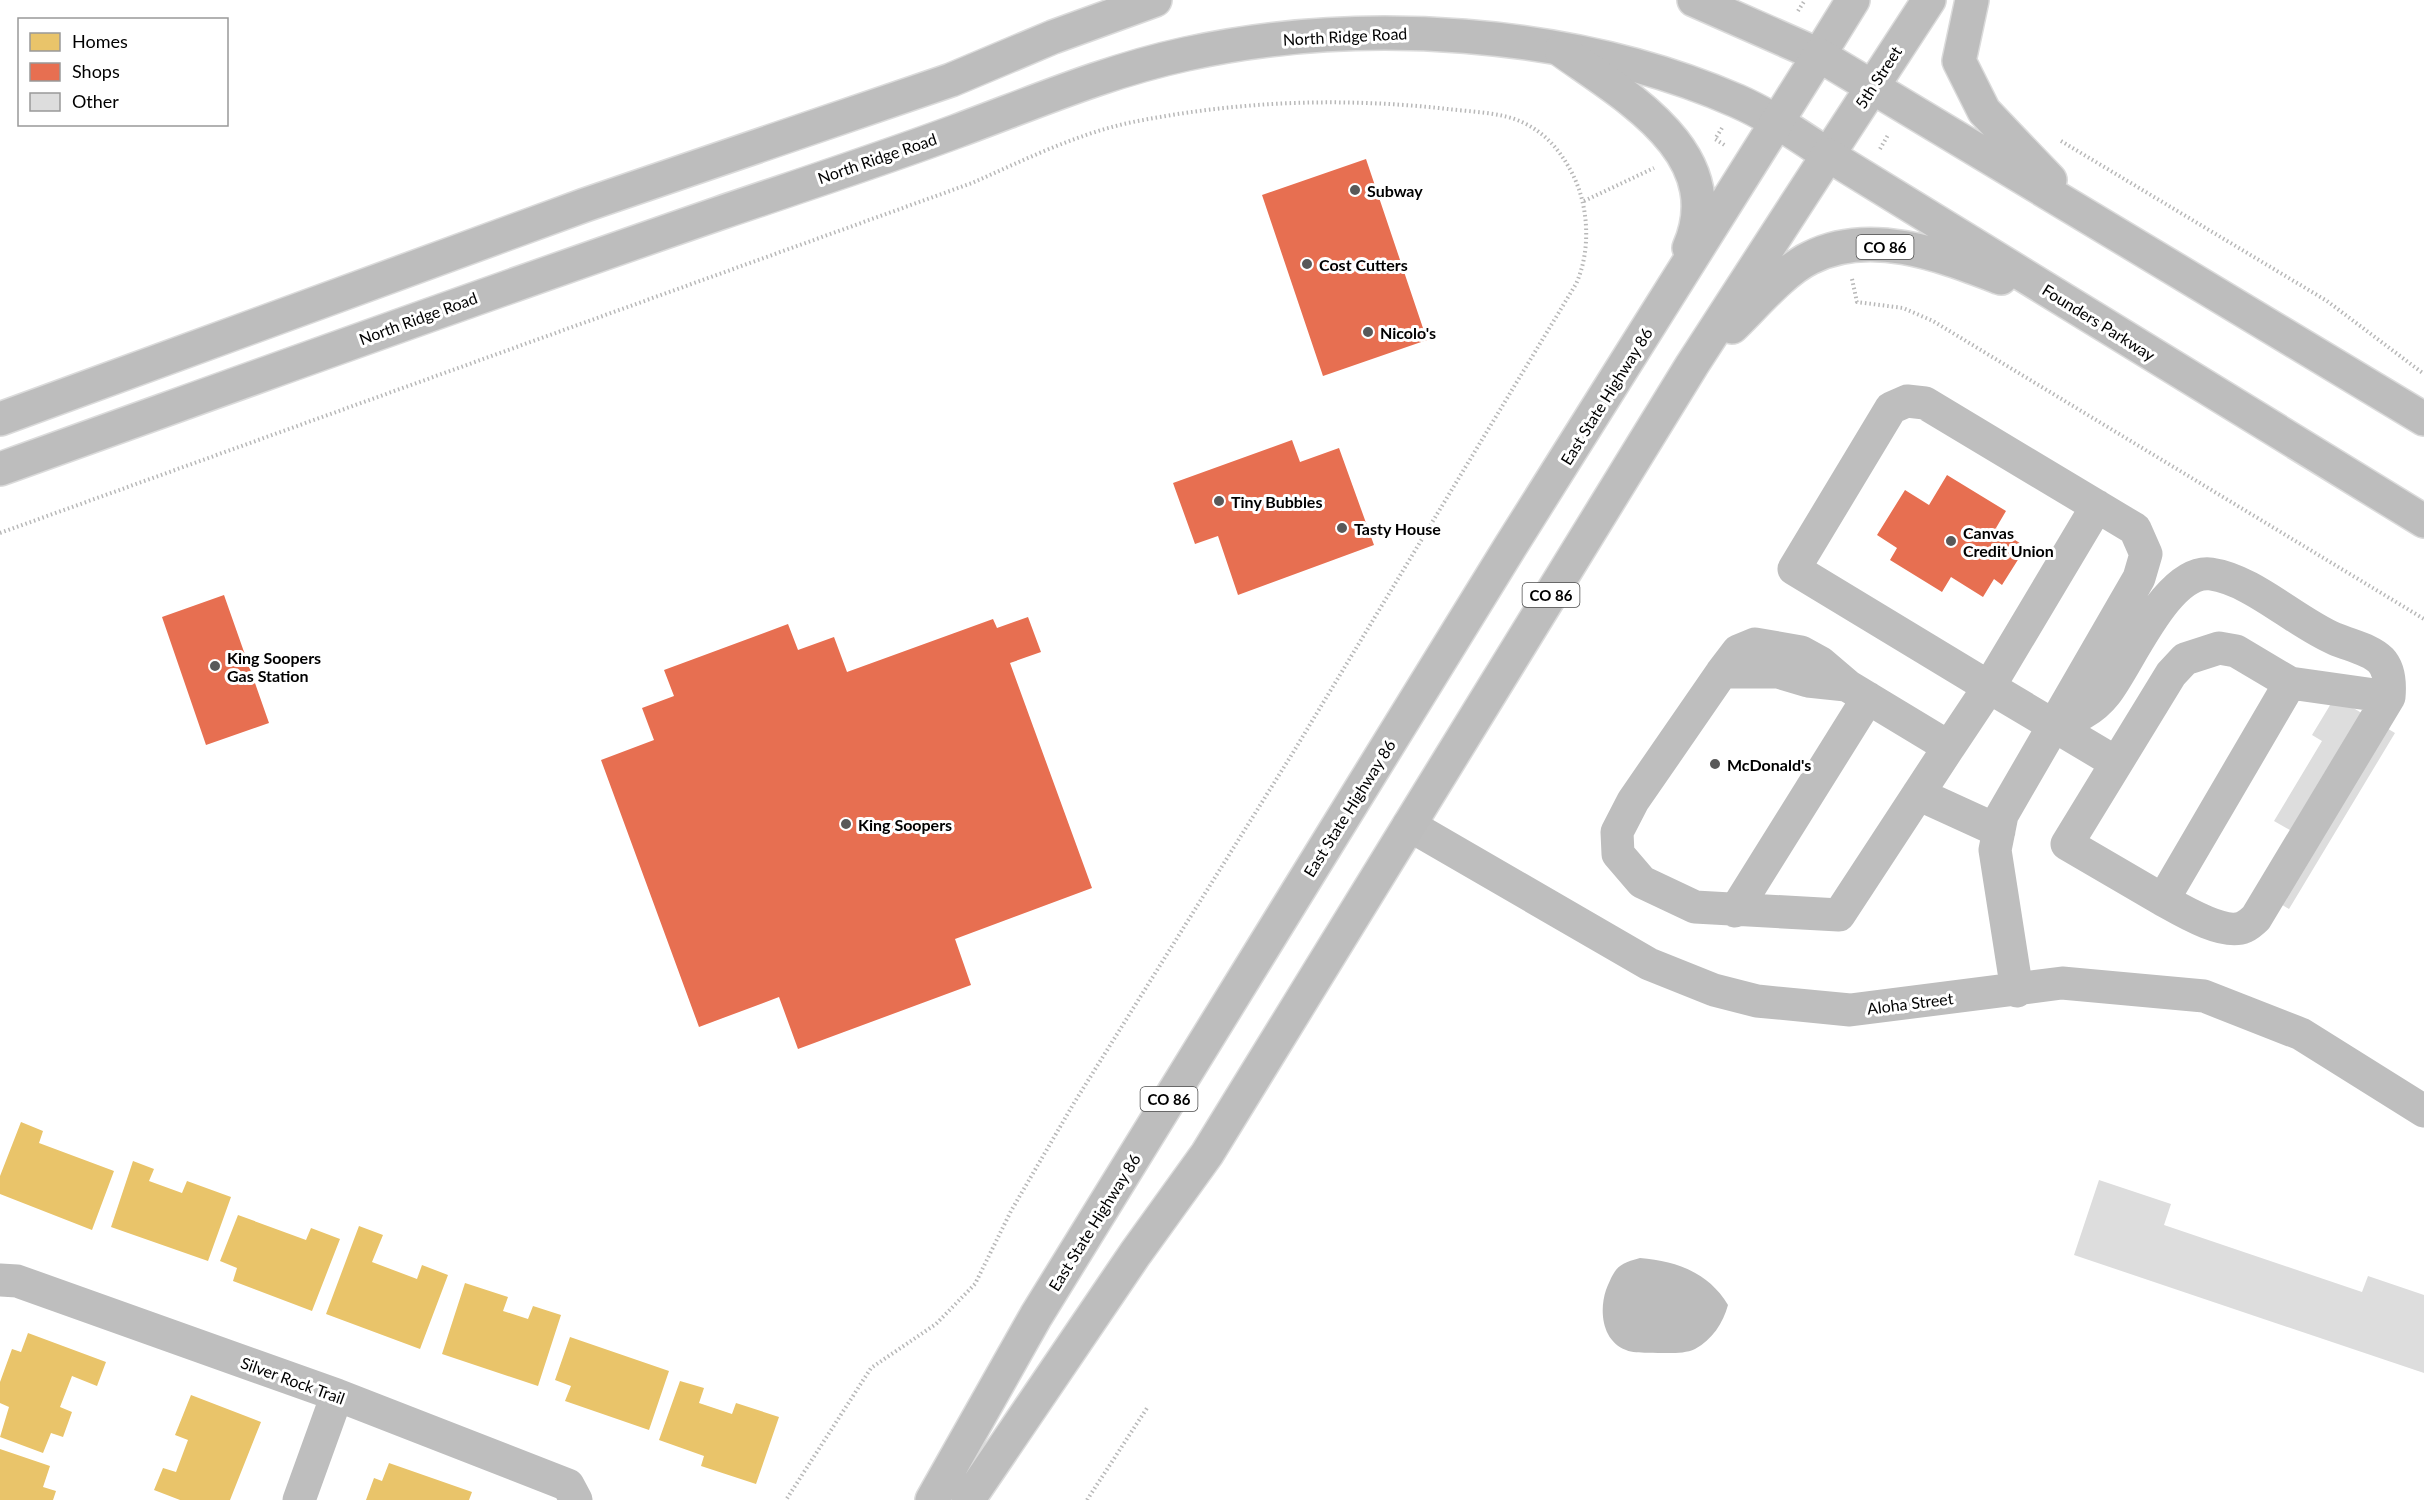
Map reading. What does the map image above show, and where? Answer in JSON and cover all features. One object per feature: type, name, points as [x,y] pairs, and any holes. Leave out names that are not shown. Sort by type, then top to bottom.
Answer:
[{"type":"main road","points":[[0,418],[585,205],[951,80],[1053,37],[1155,0]]},
{"type":"main road","points":[[1694,0],[1820,55],[2424,419]]},
{"type":"main road","points":[[1820,55],[1853,0]]},
{"type":"main road","name":"5th Street","points":[[1828,155],[1929,0]]},
{"type":"main road","points":[[1972,0],[1959,60],[1984,111],[2083,213]]},
{"type":"main road","name":"North Ridge Road","points":[[0,469],[510,285],[954,132],[1080,84],[1176,56],[1293,37],[1404,32],[1498,39],[1561,50],[1668,77],[1739,102],[1775,122]]},
{"type":"main road","points":[[1561,50],[1637,107],[1667,133],[1679,145],[1694,176],[1698,216],[1692,243],[1653,323]]},
{"type":"main road","name":"CO 86","points":[[1775,122],[1820,55]]},
{"type":"main road","name":"Founders Parkway","points":[[1775,122],[2424,521]]},
{"type":"main road","name":"East State Highway 86","points":[[932,1500],[1042,1306],[1510,547],[1653,323],[1775,122]]},
{"type":"main road","points":[[1692,365],[1828,155]]},
{"type":"main road","name":"CO 86","points":[[968,1500],[1115,1282],[1207,1154],[1692,365],[1776,285],[1809,258],[1844,248],[1870,245],[1909,249],[1949,259],[2006,280],[2106,326]]},
{"type":"street","points":[[2017,991],[1995,850],[2002,815],[2054,726],[2139,578],[2146,554],[2135,529],[1925,403],[1907,401],[1892,408],[1794,569],[1989,687],[2054,726],[2115,762]]},
{"type":"street","points":[[1949,747],[1858,692],[1821,663],[1801,652],[1779,646],[1755,644],[1738,651],[1633,801],[1617,832],[1618,854],[1642,882],[1695,907],[1839,915],[1989,687],[2097,506]]},
{"type":"street","points":[[2054,726],[2082,716],[2106,693],[2163,603],[2186,580],[2209,573],[2236,582],[2328,636],[2374,655],[2387,666],[2391,679],[2389,698],[2256,918],[2244,927],[2229,929],[2189,915],[2067,844],[2115,762],[2171,674],[2185,660],[2201,652],[2219,648],[2236,651],[2290,683],[2389,698]]},
{"type":"street","points":[[2163,900],[2290,683]]},
{"type":"street","points":[[1735,911],[1858,692]]},
{"type":"street","points":[[1918,794],[1999,831]]},
{"type":"street","name":"Aloha Street","points":[[1409,825],[1649,964],[1714,990],[1758,1001],[1850,1010],[2017,991],[2062,983],[2204,996],[2301,1034],[2424,1111]]},
{"type":"street","name":"Silver Rock Trail","points":[[0,1280],[17,1281],[337,1395],[568,1485],[576,1500]]},
{"type":"street","points":[[299,1500],[337,1395]]},
{"type":"path","points":[[0,533],[972,183],[1065,142],[1127,123],[1289,102],[1380,102],[1490,114],[1523,123],[1557,148],[1584,201],[1586,248],[1584,267],[1576,284],[1294,751],[1074,1103],[1011,1211],[975,1284],[936,1324],[871,1368],[786,1500]]},
{"type":"path","points":[[2058,139],[2327,301],[2424,374]]},
{"type":"path","points":[[1844,248],[1857,302],[1902,308],[1933,321],[2424,619]]},
{"type":"path","points":[[1087,1500],[1147,1408]]},
{"type":"shaded area","points":[[1640,1258],[1667,1262],[1691,1271],[1702,1277],[1720,1294],[1728,1305],[1720,1324],[1707,1341],[1691,1351],[1667,1353],[1630,1351],[1618,1346],[1612,1340],[1607,1333],[1603,1316],[1606,1290],[1618,1268],[1626,1262]]},
{"type":"building: Homes","points":[[21,1122],[43,1131],[39,1143],[114,1171],[92,1230],[0,1194],[0,1176]]},
{"type":"building: Homes","points":[[133,1161],[154,1169],[149,1181],[182,1193],[187,1181],[231,1197],[208,1261],[111,1227]]},
{"type":"building: Homes","points":[[238,1215],[306,1240],[311,1228],[340,1239],[312,1311],[233,1281],[237,1268],[220,1261]]},
{"type":"building: Homes","points":[[359,1226],[383,1235],[372,1262],[417,1279],[422,1265],[448,1275],[420,1349],[326,1314]]},
{"type":"building: Homes","points":[[465,1283],[508,1297],[503,1311],[528,1319],[533,1306],[561,1315],[538,1386],[442,1354]]},
{"type":"building: Homes","points":[[28,1333],[106,1362],[97,1386],[72,1376],[60,1407],[72,1412],[63,1437],[51,1433],[43,1453],[0,1437],[9,1407],[0,1403],[0,1382],[12,1349],[21,1352]]},
{"type":"building: Homes","points":[[570,1337],[669,1371],[649,1430],[565,1401],[571,1386],[555,1380]]},
{"type":"building: Homes","points":[[680,1381],[704,1388],[699,1403],[732,1414],[736,1403],[779,1417],[756,1484],[701,1466],[704,1456],[659,1440]]},
{"type":"building: Homes","points":[[191,1395],[261,1422],[230,1500],[180,1500],[154,1490],[163,1468],[176,1472],[188,1440],[175,1435]]},
{"type":"building: Homes","points":[[0,1449],[50,1466],[43,1487],[56,1491],[53,1500],[0,1500]]},
{"type":"building: Homes","points":[[389,1463],[472,1492],[469,1500],[366,1500],[374,1478],[382,1481]]},
{"type":"building: Shops","points":[[1366,159],[1427,340],[1323,376],[1262,195]]},
{"type":"building: Shops","points":[[1292,440],[1300,462],[1339,448],[1374,545],[1238,595],[1218,536],[1195,544],[1173,483]]},
{"type":"building: Shops","name":"Canvas Credit Union","points":[[1947,475],[2006,511],[1996,528],[2026,547],[2002,585],[1994,579],[1983,597],[1951,577],[1942,592],[1890,560],[1897,548],[1877,535],[1905,490],[1929,505]]},
{"type":"building: Shops","points":[[224,595],[269,723],[206,745],[162,617]]},
{"type":"building: Shops","name":"King Soopers","points":[[1028,617],[1041,652],[1010,663],[1092,888],[955,939],[971,985],[798,1049],[779,997],[699,1027],[601,760],[654,740],[642,708],[674,696],[664,670],[788,624],[798,650],[834,637],[847,672],[993,619],[997,628]]},
{"type":"building: Other","points":[[2335,697],[2395,733],[2289,909],[2260,891],[2295,833],[2274,821],[2322,741],[2312,735]]},
{"type":"building: Other","points":[[2099,1180],[2171,1204],[2164,1225],[2362,1292],[2368,1276],[2424,1295],[2424,1373],[2074,1255]]},
{"type":"place","name":"Subway","points":[[1355,190]]},
{"type":"place","name":"Cost Cutters","points":[[1307,264]]},
{"type":"place","name":"Nicolo's","points":[[1368,332]]},
{"type":"place","name":"Tiny Bubbles","points":[[1219,501]]},
{"type":"place","name":"Tasty House","points":[[1342,528]]},
{"type":"place","name":"Canvas Credit Union","points":[[1951,541]]},
{"type":"place","name":"King Soopers Gas Station","points":[[215,666]]},
{"type":"place","name":"McDonald's","points":[[1715,764]]},
{"type":"place","name":"King Soopers","points":[[846,824]]}]
